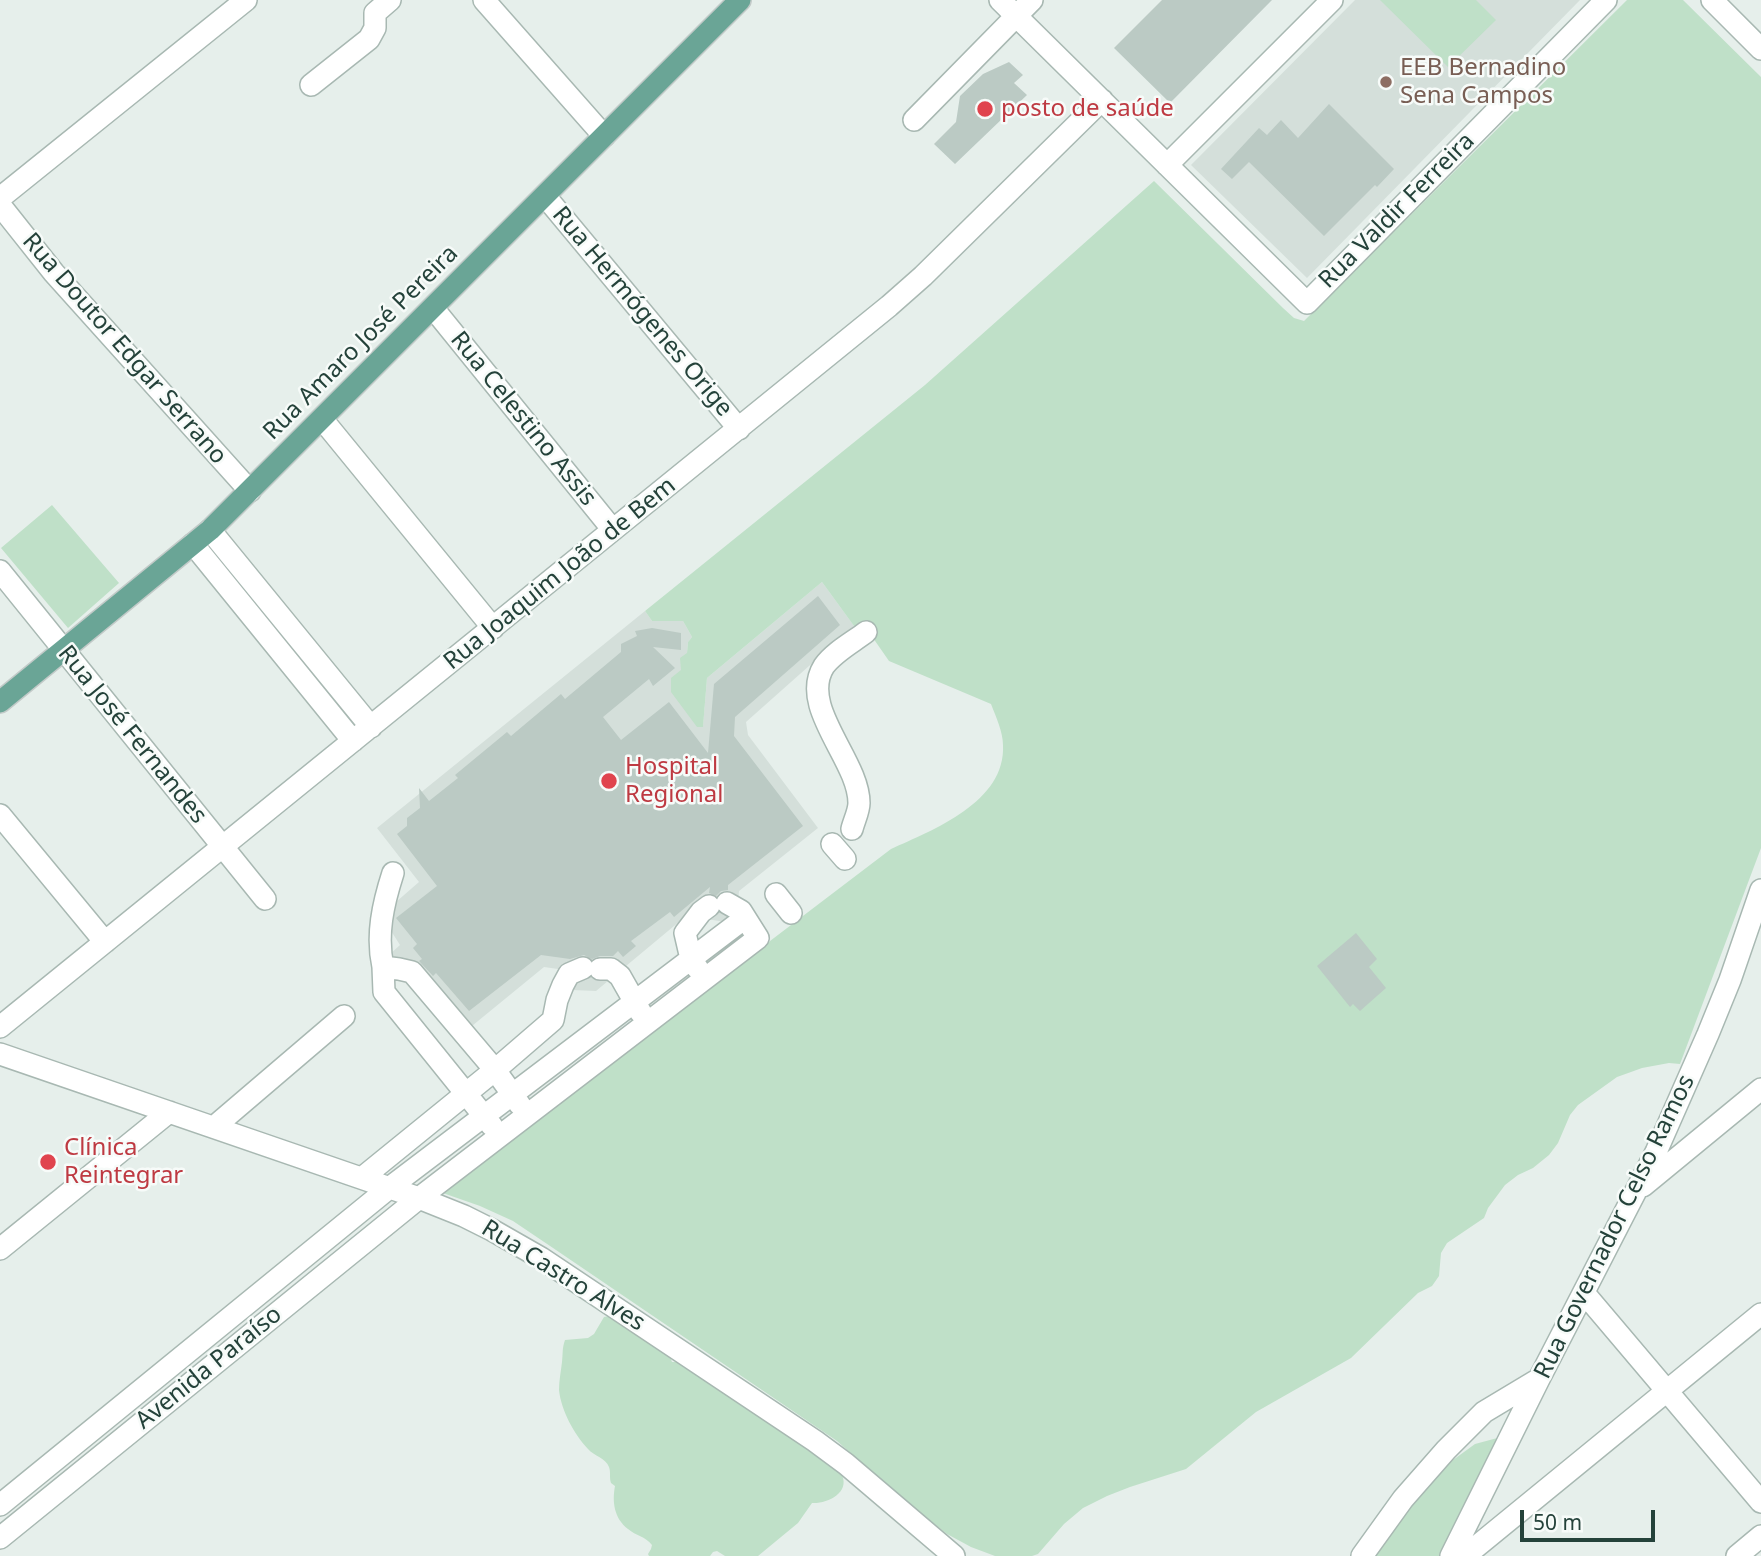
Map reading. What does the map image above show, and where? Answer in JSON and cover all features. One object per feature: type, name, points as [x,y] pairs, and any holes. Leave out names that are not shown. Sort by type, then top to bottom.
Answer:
[{"type":"main road","name":"Rua Amaro José Pereira","points":[[0,702],[210,530],[740,0]]},
{"type":"street","points":[[0,198],[246,0]]},
{"type":"street","points":[[484,0],[604,136]]},
{"type":"street","points":[[1000,0],[1167,165],[1332,0]]},
{"type":"street","points":[[914,120],[1032,0]]},
{"type":"street","name":"Rua Valdir Ferreira","points":[[1167,165],[1307,303],[1606,0]]},
{"type":"street","points":[[1712,0],[1761,49]]},
{"type":"street","points":[[311,85],[369,39],[375,28],[377,4]]},
{"type":"street","name":"Rua Joaquim João de Bem","points":[[0,1027],[889,306],[1102,100]]},
{"type":"street","name":"Rua Hermógenes Orige","points":[[545,196],[738,429]]},
{"type":"street","name":"Rua Doutor Edgar Serrano","points":[[0,205],[54,273],[250,491]]},
{"type":"street","name":"Rua Celestino Assis","points":[[433,308],[613,530]]},
{"type":"street","points":[[322,419],[493,628]]},
{"type":"street","points":[[210,530],[371,727]]},
{"type":"street","points":[[193,544],[353,741]]},
{"type":"street","name":"Rua José Fernandes","points":[[0,571],[265,899]]},
{"type":"street","points":[[852,829],[859,804],[856,786],[821,710],[817,687],[824,666],[866,632]]},
{"type":"street","points":[[0,815],[105,942]]},
{"type":"street","points":[[393,873],[380,926],[379,951],[384,992],[500,1136]]},
{"type":"street","name":"Rua Governador Celso Ramos","points":[[1451,1556],[1670,1121],[1730,980],[1761,890]]},
{"type":"street","points":[[776,894],[791,913]]},
{"type":"street","points":[[705,979],[691,959],[685,933],[701,912],[718,905],[741,911],[745,918]]},
{"type":"street","name":"Avenida Paraíso","points":[[0,1505],[389,1188],[745,918],[758,938],[419,1198],[0,1538]]},
{"type":"street","points":[[383,967],[412,972],[495,1070],[527,1115]]},
{"type":"street","points":[[570,1082],[558,1060],[554,1020],[557,1000],[569,974],[592,968],[611,970],[620,976],[647,1024]]},
{"type":"street","points":[[409,1023],[436,1000]]},
{"type":"street","points":[[214,1127],[344,1017]]},
{"type":"street","points":[[362,1178],[554,1020]]},
{"type":"street","name":"Rua Castro Alves","points":[[0,1054],[419,1198],[483,1225],[541,1258],[815,1441],[856,1472],[954,1556]]},
{"type":"street","points":[[1636,1192],[1761,1089]]},
{"type":"street","points":[[0,1249],[169,1112]]},
{"type":"street","points":[[1584,1293],[1761,1502]]},
{"type":"street","points":[[1465,1556],[1761,1314]]},
{"type":"street","points":[[1362,1556],[1403,1499],[1455,1440],[1483,1412],[1539,1379]]},
{"type":"street","points":[[1737,1556],[1761,1536]]},
{"type":"shaded area","name":"EEB Bernadino Sena Campos","points":[[1355,0],[1580,0],[1307,278],[1191,165]]},
{"type":"shaded area","name":"Hospital Regional","points":[[822,582],[854,626],[746,722],[748,735],[818,828],[739,891],[737,913],[726,922],[686,916],[596,991],[572,990],[572,971],[544,967],[467,1030],[423,995],[389,955],[400,945],[381,915],[419,882],[377,828],[645,611],[652,621],[683,621],[692,637],[688,642],[687,653],[703,726],[707,678]]},
{"type":"green space","points":[[1380,0],[1476,0],[1496,20],[1448,67]]},
{"type":"green space","points":[[1627,0],[1683,0],[1761,77],[1761,848],[1680,1064],[1669,1063],[1642,1068],[1617,1077],[1578,1105],[1549,1155],[1505,1185],[1484,1218],[1447,1243],[1441,1253],[1439,1276],[1432,1286],[1418,1293],[1351,1358],[1256,1412],[1186,1469],[1130,1487],[1083,1508],[1064,1524],[1038,1554],[1032,1556],[995,1556],[947,1534],[837,1441],[556,1250],[513,1221],[440,1192],[891,849],[927,833],[964,811],[993,783],[1001,765],[1003,740],[991,704],[889,661],[864,625],[854,626],[822,582],[707,678],[703,727],[697,727],[671,692],[671,678],[681,670],[680,658],[687,653],[688,642],[692,637],[683,621],[652,621],[645,611],[925,385],[1154,181],[1283,308],[1294,318],[1304,321]]},
{"type":"green space","points":[[52,505],[119,583],[68,628],[1,548]]},
{"type":"green space","points":[[609,1316],[669,1354],[672,1362],[679,1362],[683,1367],[700,1373],[835,1465],[844,1481],[840,1492],[824,1502],[812,1503],[798,1523],[758,1556],[725,1556],[717,1551],[710,1556],[649,1556],[652,1545],[623,1525],[617,1515],[614,1504],[615,1486],[611,1483],[610,1469],[578,1436],[565,1414],[560,1398],[559,1383],[565,1340],[588,1338],[594,1334],[604,1317]]},
{"type":"green space","points":[[1501,1437],[1441,1556],[1371,1556],[1406,1509],[1442,1468],[1475,1444]]},
{"type":"building","points":[[1162,0],[1272,0],[1170,103],[1114,48]]},
{"type":"building","name":"posto de saúde","points":[[1009,62],[1023,75],[1014,83],[1027,95],[955,164],[934,144],[956,122],[960,96],[983,74]]},
{"type":"building","points":[[1329,104],[1394,169],[1324,236],[1249,162],[1232,179],[1221,169],[1259,128],[1267,135],[1281,120],[1298,138]]},
{"type":"building","name":"Hospital Regional","points":[[818,596],[840,625],[735,717],[734,736],[803,826],[728,885],[728,890],[721,891],[716,896],[709,893],[710,887],[674,917],[670,912],[631,941],[636,946],[623,957],[618,951],[613,956],[592,959],[584,955],[570,959],[541,955],[469,1011],[436,973],[433,976],[419,961],[422,959],[413,948],[417,944],[396,918],[437,886],[397,834],[407,826],[407,818],[420,808],[419,788],[429,801],[458,778],[455,775],[507,732],[511,736],[561,694],[565,699],[621,652],[621,644],[637,636],[635,631],[652,628],[681,633],[681,650],[653,647],[675,668],[653,686],[649,679],[603,717],[621,740],[669,702],[708,753],[714,684]]},
{"type":"building","points":[[1356,933],[1377,959],[1369,967],[1386,988],[1360,1011],[1353,1004],[1350,1007],[1317,966]]},
{"type":"place","name":"EEB Bernadino Sena Campos","points":[[1386,82]]},
{"type":"place","name":"posto de saúde","points":[[985,109]]},
{"type":"place","name":"Hospital Regional","points":[[609,781]]},
{"type":"place","name":"Clínica Reintegrar","points":[[48,1162]]}]
